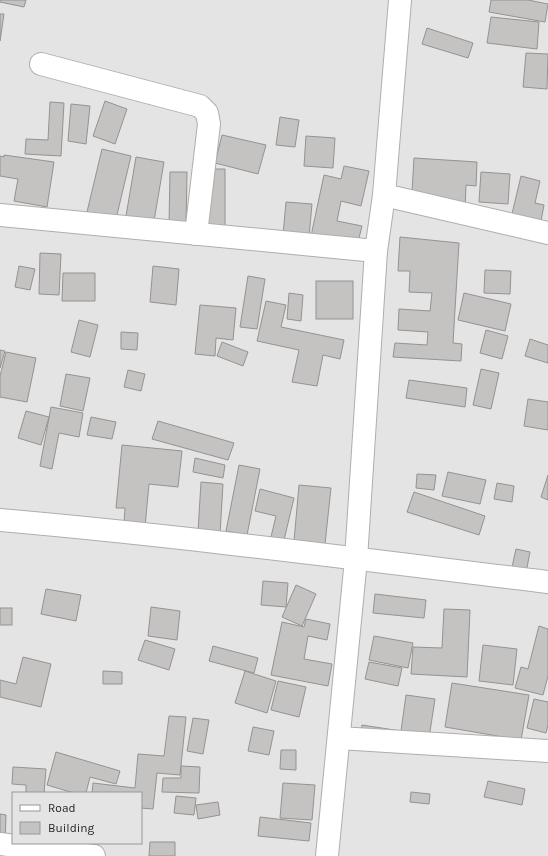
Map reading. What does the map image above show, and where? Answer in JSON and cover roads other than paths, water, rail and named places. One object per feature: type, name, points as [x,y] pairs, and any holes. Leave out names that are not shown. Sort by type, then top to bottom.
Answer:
[{"type":"street","points":[[327,856],[356,558],[376,252],[384,195],[400,0]]},
{"type":"street","points":[[41,64],[200,106],[207,113],[208,124],[196,234]]},
{"type":"street","points":[[384,195],[548,233]]},
{"type":"street","points":[[0,215],[376,252]]},
{"type":"street","points":[[0,520],[73,526],[356,558],[548,582]]},
{"type":"street","points":[[339,738],[548,751]]},
{"type":"street","points":[[0,844],[94,856]]}]
